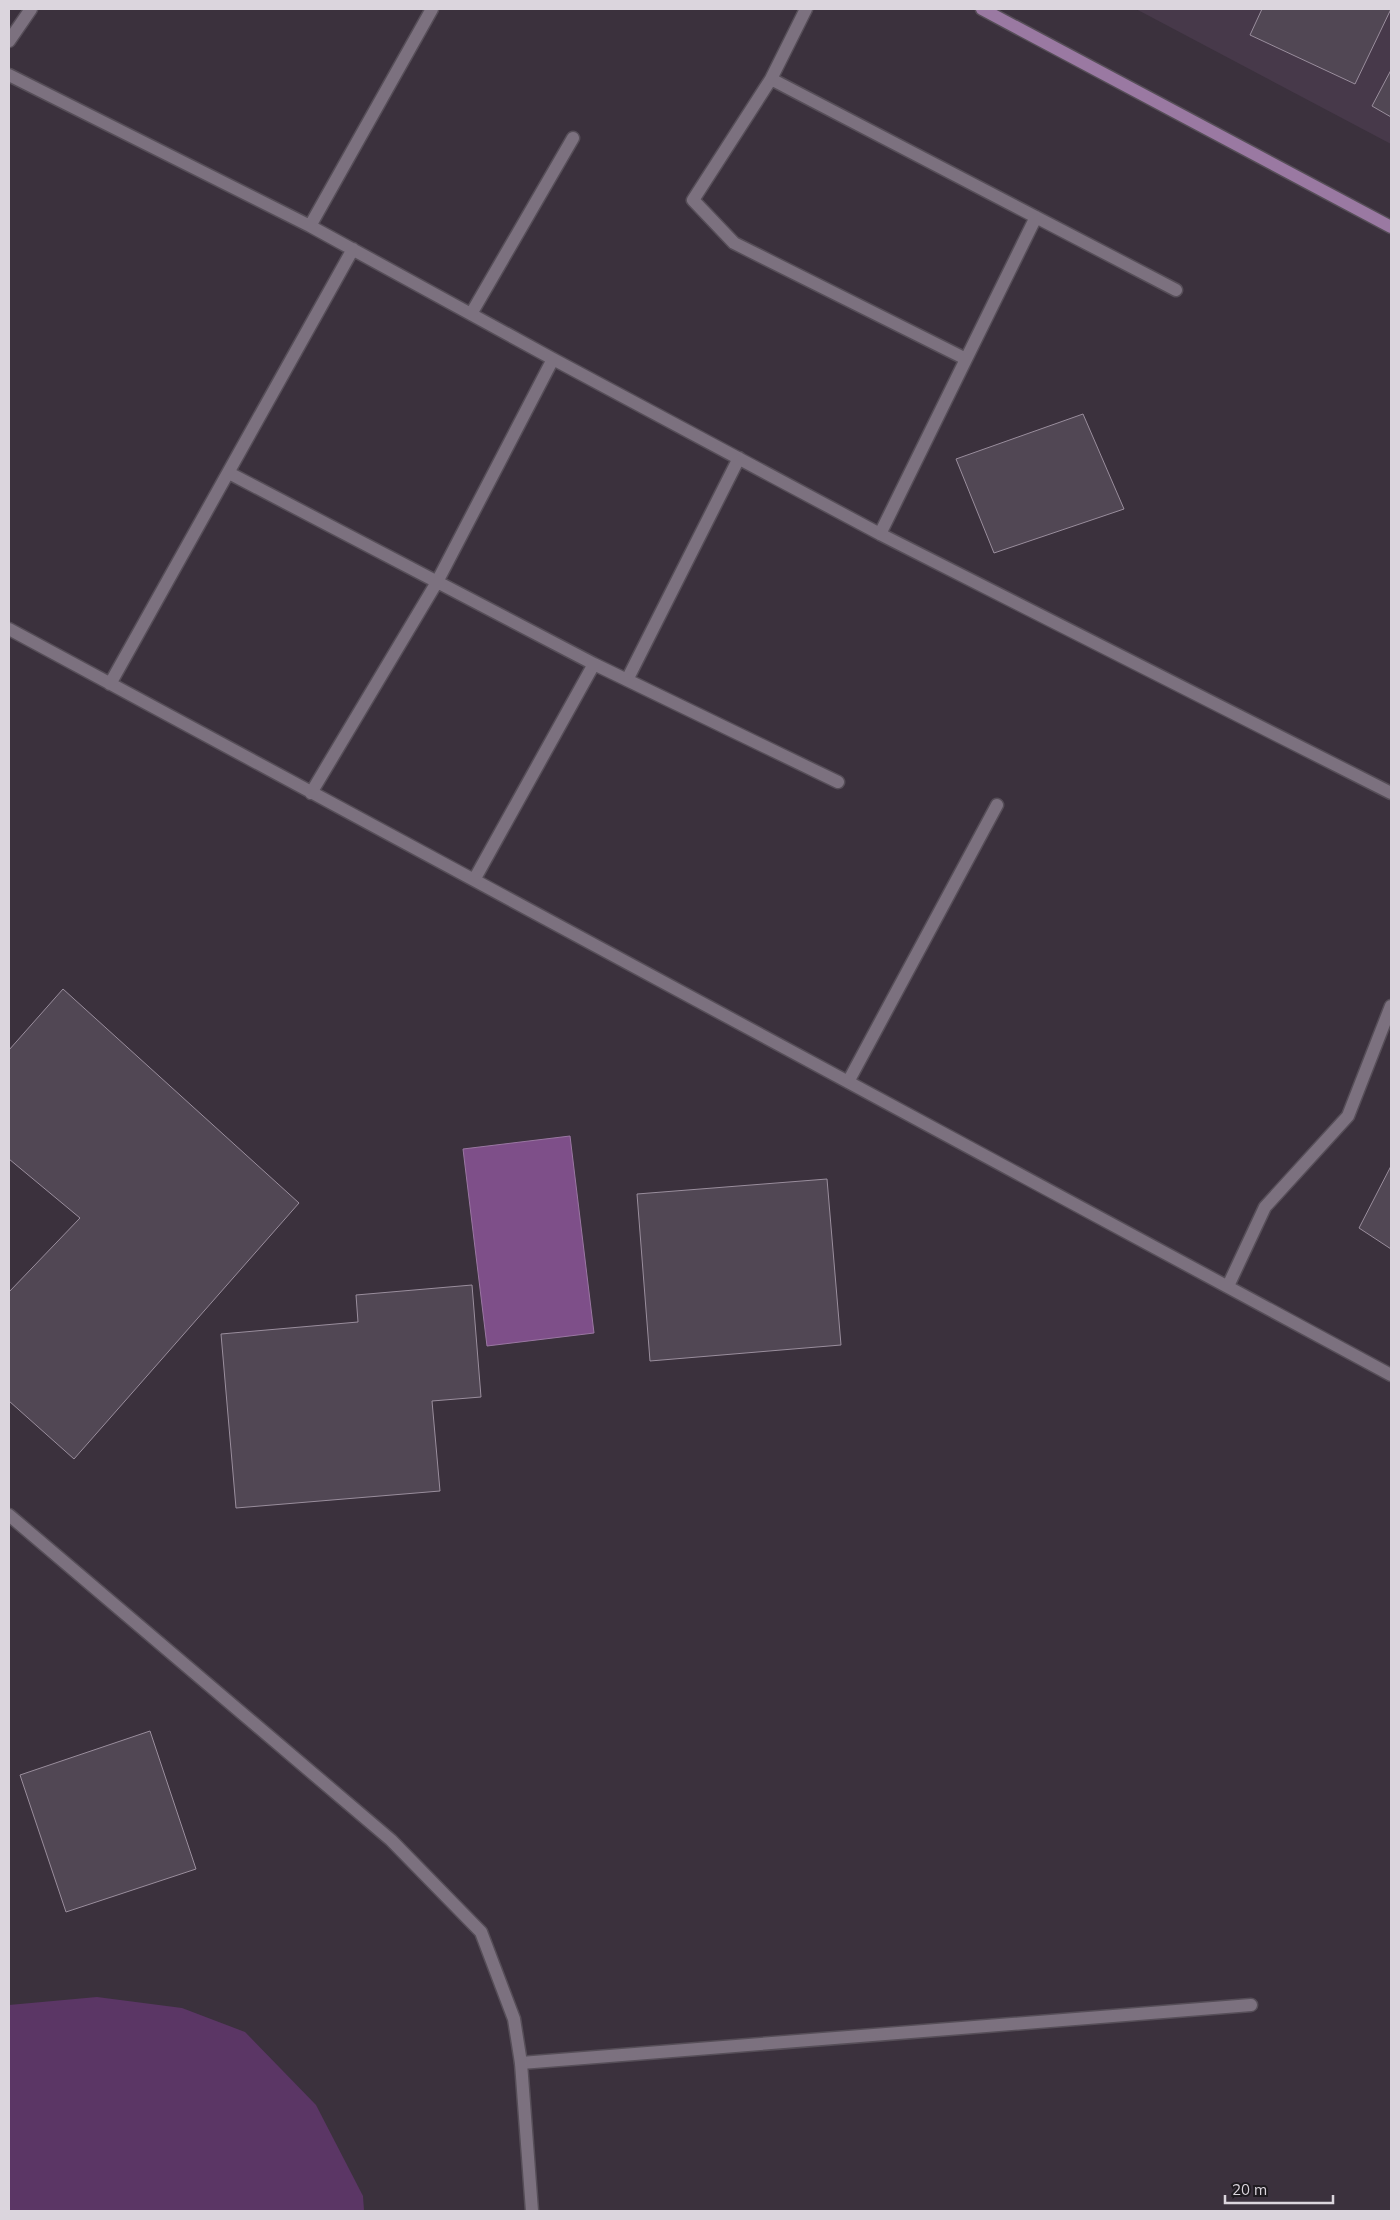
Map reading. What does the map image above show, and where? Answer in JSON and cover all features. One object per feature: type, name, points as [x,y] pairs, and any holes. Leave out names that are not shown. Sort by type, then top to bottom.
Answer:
[{"type":"street","points":[[9,41],[32,9]]},
{"type":"street","points":[[310,226],[432,9]]},
{"type":"street","points":[[806,9],[771,80],[693,200],[734,243],[966,359]]},
{"type":"street","points":[[982,9],[1391,227]]},
{"type":"street","points":[[9,75],[310,226],[880,534],[1391,793]]},
{"type":"street","points":[[771,80],[1176,290]]},
{"type":"street","points":[[471,314],[573,138]]},
{"type":"street","points":[[880,534],[1036,217]]},
{"type":"street","points":[[110,684],[353,249]]},
{"type":"street","points":[[311,793],[437,582],[553,359]]},
{"type":"street","points":[[627,680],[739,458]]},
{"type":"street","points":[[229,473],[594,664],[838,782]]},
{"type":"street","points":[[9,630],[1391,1375]]},
{"type":"street","points":[[474,880],[594,664]]},
{"type":"street","points":[[848,1082],[997,805]]},
{"type":"street","points":[[1228,1286],[1265,1207],[1348,1116],[1391,1006]]},
{"type":"street","points":[[9,1515],[391,1840],[481,1932],[514,2019],[521,2063],[532,2211]]},
{"type":"street","points":[[521,2063],[1251,2004]]},
{"type":"shaded area","points":[[1136,9],[1391,9],[1391,144]]},
{"type":"shaded area","points":[[570,1136],[594,1333],[487,1346],[463,1149]]},
{"type":"shaded area","points":[[97,1997],[182,2008],[245,2032],[316,2105],[363,2196],[364,2211],[9,2211],[9,2005]]},
{"type":"building","points":[[1262,9],[1391,9],[1355,84],[1250,35]]},
{"type":"building","points":[[1391,70],[1391,117],[1372,106]]},
{"type":"building","points":[[1083,414],[1124,509],[994,553],[956,459]]},
{"type":"building","points":[[63,989],[299,1203],[74,1459],[9,1401],[9,1292],[80,1218],[9,1159],[9,1050]]},
{"type":"building","points":[[1391,1166],[1391,1249],[1359,1228]]},
{"type":"building","points":[[827,1179],[841,1345],[650,1361],[637,1194]]},
{"type":"building","points":[[472,1285],[481,1397],[432,1401],[440,1491],[236,1508],[221,1334],[358,1322],[356,1295]]},
{"type":"building","points":[[150,1731],[196,1869],[66,1912],[20,1775]]}]
